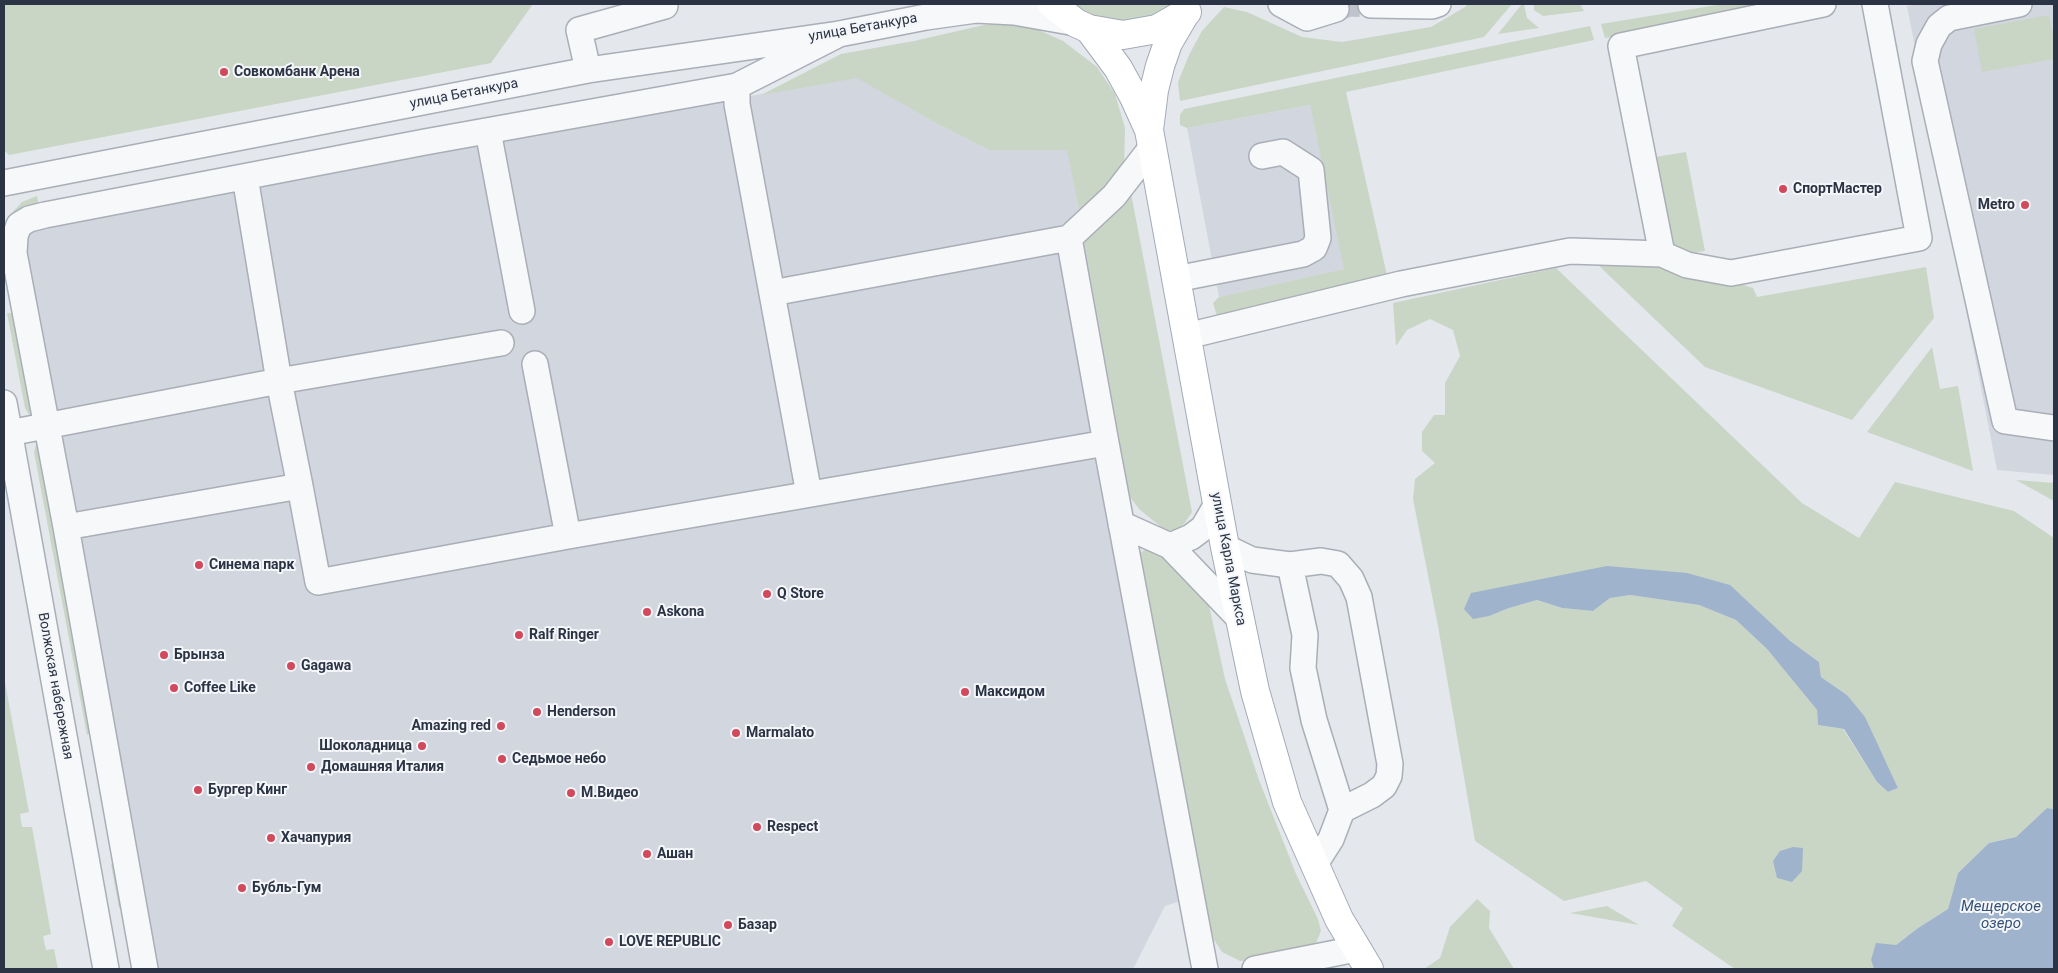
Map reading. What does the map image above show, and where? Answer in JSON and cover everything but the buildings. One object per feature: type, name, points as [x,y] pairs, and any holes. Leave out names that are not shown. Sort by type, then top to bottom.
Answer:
[{"type":"main road","points":[[1052,4],[1083,26],[1118,68],[1134,98],[1150,139]]},
{"type":"main road","points":[[1083,26],[1123,35],[1157,29],[1191,8]]},
{"type":"main road","points":[[1150,139],[1154,90],[1160,66],[1168,43],[1191,8]]},
{"type":"main road","name":"улица Карла Маркса","points":[[1150,139],[1225,547],[1255,691],[1287,802],[1339,919],[1363,959]]},
{"type":"street","points":[[1281,4],[1307,18],[1336,8]]},
{"type":"street","points":[[1371,5],[1432,6],[1438,4]]},
{"type":"street","points":[[1662,254],[1621,46],[1823,4]]},
{"type":"street","points":[[1187,336],[1402,284],[1570,251],[1662,254],[1687,265],[1732,273],[1919,238],[1874,4]]},
{"type":"street","points":[[2019,4],[1949,18],[1939,26],[1928,44],[1925,61],[2005,421],[2054,428]]},
{"type":"street","points":[[588,70],[579,30],[670,5]]},
{"type":"street","name":"улица Бетанкура","points":[[4,183],[588,70],[839,34],[935,10],[1014,12],[1083,26]]},
{"type":"street","points":[[145,969],[66,527],[14,253],[15,236],[20,225],[29,219],[45,215],[737,86],[839,34]]},
{"type":"street","points":[[737,86],[737,104],[809,494]]},
{"type":"street","points":[[488,131],[522,310]]},
{"type":"street","points":[[772,293],[1069,238],[1114,196],[1150,139]]},
{"type":"street","points":[[1176,279],[1303,254],[1314,248],[1318,238],[1311,170],[1283,152],[1262,156]]},
{"type":"street","points":[[245,177],[279,381],[318,582],[568,536],[1106,444]]},
{"type":"street","points":[[1069,238],[1205,969]]},
{"type":"street","points":[[9,433],[279,381],[501,343]]},
{"type":"street","points":[[536,364],[568,536]]},
{"type":"street","name":"Волжская набережная","points":[[4,403],[106,969]]},
{"type":"street","points":[[66,527],[300,486]]},
{"type":"street","points":[[1170,546],[1191,537],[1203,528],[1217,504]]},
{"type":"street","points":[[1121,524],[1170,546],[1240,619]]},
{"type":"street","points":[[1225,547],[1252,560],[1290,564],[1321,561],[1338,564],[1351,579],[1359,596],[1390,764],[1389,776],[1384,786],[1342,810]]},
{"type":"street","points":[[1290,564],[1305,635],[1303,668],[1314,720],[1342,810],[1331,839],[1315,864]]},
{"type":"street","points":[[1255,969],[1363,959]]},
{"type":"shaded area","points":[[1918,4],[2054,4],[2054,475],[1997,470],[1907,6]]},
{"type":"shaded area","points":[[857,77],[936,123],[989,150],[1068,150],[1202,894],[1165,906],[1133,969],[158,969],[64,483],[20,241],[42,222]]},
{"type":"shaded area","points":[[1310,105],[1345,269],[1219,297],[1187,128]]},
{"type":"green space","name":"Совкомбанк Арена","points":[[4,4],[533,4],[491,63],[9,155],[4,150]]},
{"type":"green space","points":[[1073,4],[1174,4],[1159,13],[1142,19],[1123,21],[1105,19],[1087,13]]},
{"type":"green space","points":[[1468,4],[1512,4],[1484,37],[1180,101],[1178,82],[1189,55],[1202,31],[1224,7],[1247,12],[1302,37],[1342,42],[1431,27]]},
{"type":"green space","points":[[1522,4],[1524,4],[1527,18],[1539,28],[1498,34]]},
{"type":"green space","points":[[1534,4],[1580,4],[1584,11],[1543,16],[1534,10]]},
{"type":"green space","points":[[1723,4],[1783,4],[1605,38],[1601,24]]},
{"type":"green space","points":[[2049,15],[2054,42],[2054,59],[1982,72],[1974,29]]},
{"type":"green space","points":[[1023,23],[1063,41],[1097,67],[1115,94],[1125,128],[1124,168],[1096,197],[1079,210],[1067,150],[989,150],[936,123],[857,78],[761,95],[841,54],[914,41],[984,25]]},
{"type":"green space","points":[[1590,26],[1594,40],[1346,92],[1388,280],[1218,319],[1213,303],[1219,297],[1344,269],[1310,105],[1187,128],[1180,125],[1180,115],[1184,109]]},
{"type":"green space","points":[[1686,152],[1705,251],[1674,256],[1655,157]]},
{"type":"green space","points":[[1130,188],[1192,512],[1184,524],[1177,530],[1165,530],[1140,510],[1130,497],[1083,235]]},
{"type":"green space","points":[[37,196],[39,206],[4,248],[4,225],[10,215],[22,202]]},
{"type":"green space","points":[[1641,253],[1753,288],[1757,297],[1926,267],[1934,318],[1852,420],[1705,367],[1596,263]]},
{"type":"green space","points":[[1556,268],[1802,503],[1859,538],[1895,482],[2014,511],[2054,538],[2054,809],[2047,808],[2016,837],[1989,843],[1958,873],[1948,909],[1871,960],[1874,969],[1735,969],[1672,926],[1683,908],[1646,881],[1564,901],[1475,841],[1438,626],[1413,499],[1415,479],[1435,463],[1422,451],[1422,432],[1434,415],[1445,415],[1445,383],[1460,356],[1453,330],[1430,319],[1407,330],[1396,346],[1393,303]],"holes":[[[1607,566],[1789,640],[1819,662],[1821,677],[1847,695],[1884,758],[1898,788],[1888,792],[1877,782],[1843,729],[1818,725],[1817,710],[1767,649],[1736,620],[1699,605],[1630,595],[1610,598],[1593,611],[1562,608],[1537,600],[1489,616]]]},
{"type":"green space","points":[[7,313],[20,313],[40,412],[31,418],[25,408]]},
{"type":"green space","points":[[1932,347],[1940,389],[1958,386],[1973,471],[1867,432]]},
{"type":"green space","points":[[43,437],[95,731],[87,735],[34,452],[37,441]]},
{"type":"green space","points":[[2016,480],[2054,483],[2054,501]]},
{"type":"green space","points":[[1146,549],[1160,552],[1207,596],[1225,679],[1259,780],[1296,874],[1318,919],[1321,931],[1316,943],[1309,949],[1263,960],[1240,961],[1222,952],[1209,932],[1140,553]]},
{"type":"green space","points":[[4,677],[29,812],[20,814],[22,827],[32,827],[51,934],[43,936],[46,950],[54,949],[58,969],[4,969]]},
{"type":"green space","points":[[111,864],[122,867],[128,899],[119,908]]},
{"type":"green space","points":[[1477,899],[1490,911],[1489,928],[1514,969],[1424,969],[1440,958],[1450,927]]},
{"type":"green space","points":[[1607,906],[1639,925],[1570,913]]},
{"type":"water","points":[[1607,566],[1687,573],[1730,585],[1789,640],[1819,662],[1821,677],[1847,695],[1865,717],[1898,788],[1888,792],[1877,782],[1844,729],[1818,725],[1817,710],[1767,649],[1736,620],[1699,605],[1630,595],[1610,598],[1593,611],[1562,608],[1537,600],[1489,616],[1473,619],[1464,609],[1471,593]]},
{"type":"water","name":"Мещерское озеро","points":[[2047,808],[2054,809],[2054,969],[1874,969],[1871,960],[1876,943],[1896,945],[1948,909],[1958,873],[1989,843],[2016,837]]},
{"type":"water","points":[[1793,847],[1803,848],[1802,871],[1792,882],[1777,878],[1773,861],[1780,851]]},
{"type":"tunnel","points":[[1336,9],[1349,4],[1371,5]]},
{"type":"place","name":"Совкомбанк Арена","points":[[224,72]]},
{"type":"place","name":"СпортМастер","points":[[1783,189]]},
{"type":"place","name":"Metro","points":[[2025,205]]},
{"type":"place","name":"Синема парк","points":[[199,565]]},
{"type":"place","name":"Q Store","points":[[767,594]]},
{"type":"place","name":"Askona","points":[[647,612]]},
{"type":"place","name":"Ralf Ringer","points":[[519,635]]},
{"type":"place","name":"Брынза","points":[[164,655]]},
{"type":"place","name":"Gagawa","points":[[291,666]]},
{"type":"place","name":"Coffee Like","points":[[174,688]]},
{"type":"place","name":"Максидом","points":[[965,692]]},
{"type":"place","name":"Henderson","points":[[537,712]]},
{"type":"place","name":"Amazing red","points":[[501,726]]},
{"type":"place","name":"Marmalato","points":[[736,733]]},
{"type":"place","name":"Шоколадница","points":[[422,746]]},
{"type":"place","name":"Седьмое небо","points":[[502,759]]},
{"type":"place","name":"Домашняя Италия","points":[[311,767]]},
{"type":"place","name":"Бургер Кинг","points":[[198,790]]},
{"type":"place","name":"М.Видео","points":[[571,793]]},
{"type":"place","name":"Respect","points":[[757,827]]},
{"type":"place","name":"Хачапурия","points":[[271,838]]},
{"type":"place","name":"Ашан","points":[[647,854]]},
{"type":"place","name":"Бубль-Гум","points":[[242,888]]},
{"type":"place","name":"Базар","points":[[728,925]]},
{"type":"place","name":"LOVE REPUBLIC","points":[[609,942]]}]
